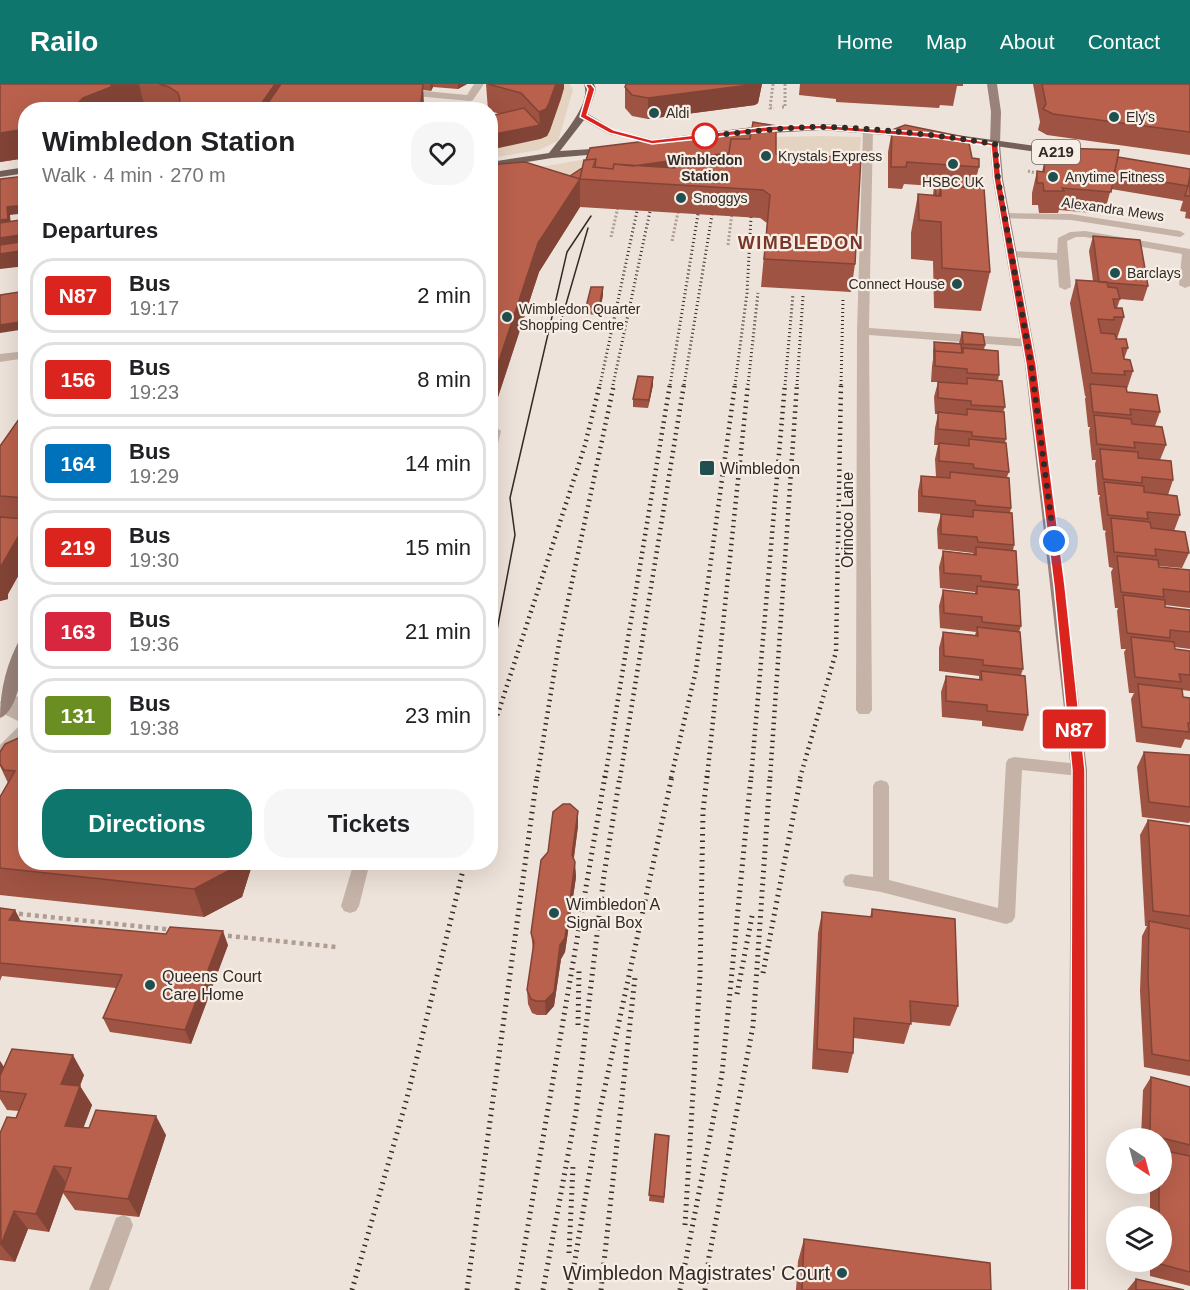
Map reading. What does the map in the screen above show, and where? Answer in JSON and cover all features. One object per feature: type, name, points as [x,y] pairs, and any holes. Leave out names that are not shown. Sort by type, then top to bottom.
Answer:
[{"type":"main road","points":[[552,155],[583,116],[591,89],[589,84]]},
{"type":"main road","points":[[992,84],[996,112],[995,144],[998,179],[1028,343],[1059,586],[1079,770],[1078,1290]]},
{"type":"main road","points":[[583,116],[612,132],[652,142]]},
{"type":"main road","points":[[742,132],[820,127],[919,134]]},
{"type":"main road","name":"A219","points":[[941,137],[1083,155]]},
{"type":"main road","points":[[498,164],[552,155],[626,149],[664,141]]},
{"type":"main road","points":[[0,174],[18,171]]},
{"type":"main road","points":[[3,707],[18,658]]},
{"type":"street","points":[[133,102],[134,84]]},
{"type":"street","points":[[394,92],[470,98],[479,84]]},
{"type":"street","name":"Orinoco Lane","points":[[864,710],[863,331],[868,130]]},
{"type":"street","name":"Alexandra Mews","points":[[1005,216],[1071,217],[1180,234]]},
{"type":"street","points":[[1065,287],[1062,240],[1074,234],[1188,252],[1185,285]]},
{"type":"street","points":[[1011,254],[1062,257]]},
{"type":"street","points":[[863,331],[1028,343]]},
{"type":"street","points":[[0,358],[18,355]]},
{"type":"street","points":[[3,707],[18,704]]},
{"type":"street","points":[[3,707],[18,714]]},
{"type":"street","points":[[0,756],[18,737]]},
{"type":"street","points":[[0,756],[18,750]]},
{"type":"street","points":[[851,881],[881,885],[1006,917],[1014,763],[1079,770]]},
{"type":"street","points":[[881,786],[881,885]]},
{"type":"street","points":[[350,906],[360,870]]},
{"type":"street","points":[[99,1290],[123,1225]]},
{"type":"path","points":[[770,108],[773,84]]},
{"type":"path","points":[[785,84],[785,107]]},
{"type":"path","points":[[1028,171],[1036,173]]},
{"type":"path","points":[[611,237],[618,207]]},
{"type":"path","points":[[672,241],[678,212]]},
{"type":"path","points":[[728,245],[732,212]]},
{"type":"path","points":[[0,912],[185,931]]},
{"type":"path","points":[[208,933],[336,947]]},
{"type":"shaded area","points":[[561,84],[570,84],[573,90],[558,141],[539,150],[498,157],[498,148],[547,136],[564,88]]},
{"type":"shaded area","points":[[771,137],[861,137],[858,172],[498,212],[498,199],[512,172],[592,158]]},
{"type":"building","points":[[0,84],[111,84],[111,87],[83,98],[79,102],[18,102],[18,130],[0,133]]},
{"type":"building","points":[[159,84],[275,84],[263,102],[179,102],[178,93]]},
{"type":"building","points":[[281,84],[423,84],[421,102],[269,102]]},
{"type":"building","points":[[488,84],[556,84],[546,109],[539,112],[521,93]]},
{"type":"building","points":[[626,84],[757,84],[648,98],[632,95],[625,87]]},
{"type":"building","name":"Ely's","points":[[1042,84],[1190,84],[1190,132],[1053,114],[1043,109],[1046,104]]},
{"type":"building","points":[[524,108],[540,125],[498,133],[498,114]]},
{"type":"building","points":[[753,122],[776,126],[776,154],[861,158],[855,264],[764,259],[770,195],[763,190],[580,179],[584,160],[596,159],[593,167],[613,169],[614,164],[675,168],[677,157],[728,158],[731,139],[750,139]]},
{"type":"building","points":[[905,125],[968,138],[972,158],[979,159],[979,167],[907,162],[906,167],[891,167],[892,130]]},
{"type":"building","points":[[751,128],[750,139],[731,139],[729,153],[677,157],[676,160],[633,166],[614,164],[613,169],[595,167],[596,159],[586,160],[590,148]]},
{"type":"building","points":[[1062,148],[1119,150],[1111,192],[1062,188],[1064,191],[1044,191],[1043,183],[1037,183],[1037,171],[1044,172],[1045,159],[1049,153]]},
{"type":"building","points":[[1118,157],[1190,169],[1188,186],[1114,174]]},
{"type":"building","points":[[525,162],[580,179],[538,243],[498,364],[498,165]]},
{"type":"building","points":[[582,168],[580,179],[570,176]]},
{"type":"building","points":[[18,177],[18,206],[7,207],[8,219],[0,220],[0,179]]},
{"type":"building","points":[[935,177],[977,179],[977,188],[941,186],[939,196],[936,196]]},
{"type":"building","points":[[941,186],[984,188],[990,272],[942,268],[941,222],[919,220],[918,194],[941,196]]},
{"type":"building","points":[[1188,186],[1190,196],[1185,196]]},
{"type":"building","points":[[18,220],[18,235],[0,238],[0,223]]},
{"type":"building","points":[[1093,236],[1140,240],[1148,286],[1099,282]]},
{"type":"building","points":[[18,242],[18,251],[0,254],[0,245]]},
{"type":"building","points":[[1076,280],[1107,282],[1108,287],[1117,288],[1120,299],[1113,299],[1115,308],[1122,308],[1124,317],[1114,317],[1114,320],[1098,319],[1101,333],[1115,334],[1116,339],[1126,339],[1128,348],[1122,348],[1124,359],[1130,360],[1133,371],[1124,371],[1125,375],[1092,373]]},
{"type":"building","points":[[591,287],[603,287],[599,307],[586,307]]},
{"type":"building","points":[[18,292],[18,322],[0,325],[0,295]]},
{"type":"building","points":[[962,332],[983,334],[985,345],[963,344]]},
{"type":"building","points":[[934,342],[961,344],[962,353],[935,352]]},
{"type":"building","points":[[963,348],[998,351],[999,375],[967,373],[967,369],[935,366],[935,351],[963,353]]},
{"type":"building","points":[[638,376],[653,377],[649,400],[633,399]]},
{"type":"building","points":[[967,378],[1002,381],[1005,407],[971,405],[971,401],[938,398],[938,382],[967,384]]},
{"type":"building","points":[[1090,384],[1126,387],[1127,392],[1157,395],[1160,412],[1130,409],[1131,415],[1093,412]]},
{"type":"building","points":[[967,409],[1004,412],[1006,439],[972,436],[972,432],[938,429],[938,412],[967,415]]},
{"type":"building","points":[[1094,415],[1131,419],[1132,424],[1162,427],[1166,445],[1134,442],[1135,448],[1097,444]]},
{"type":"building","points":[[18,420],[18,497],[0,496],[0,446]]},
{"type":"building","points":[[969,439],[1006,443],[1009,472],[974,468],[973,464],[939,461],[939,443],[969,446]]},
{"type":"building","points":[[1100,449],[1138,452],[1138,458],[1171,461],[1173,480],[1142,477],[1142,483],[1103,479]]},
{"type":"building","points":[[950,472],[1009,478],[1011,508],[976,505],[975,501],[922,496],[921,476],[950,478]]},
{"type":"building","points":[[1104,482],[1144,486],[1144,492],[1177,496],[1180,515],[1147,512],[1148,519],[1108,515]]},
{"type":"building","points":[[973,510],[1012,513],[1014,545],[978,542],[977,537],[941,534],[941,514],[973,517]]},
{"type":"building","points":[[0,517],[18,518],[18,537],[0,568]]},
{"type":"building","points":[[1111,518],[1150,522],[1151,528],[1185,532],[1189,553],[1155,549],[1156,556],[1114,552]]},
{"type":"building","points":[[976,547],[1016,551],[1018,585],[981,581],[981,576],[944,573],[943,551],[976,555]]},
{"type":"building","points":[[1117,556],[1158,560],[1159,567],[1190,570],[1190,592],[1163,589],[1164,597],[1121,592]]},
{"type":"building","points":[[977,586],[1019,590],[1021,626],[982,622],[982,617],[944,613],[943,590],[977,594]]},
{"type":"building","points":[[1123,595],[1165,600],[1165,607],[1190,610],[1190,632],[1170,630],[1170,638],[1127,633]]},
{"type":"building","points":[[977,627],[1020,632],[1023,669],[983,665],[983,660],[944,656],[943,632],[978,636]]},
{"type":"building","points":[[1131,637],[1174,642],[1175,649],[1190,651],[1190,675],[1179,674],[1181,682],[1135,677]]},
{"type":"building","points":[[981,671],[1025,676],[1028,715],[987,711],[987,705],[946,701],[946,676],[982,680]]},
{"type":"building","points":[[1138,684],[1182,689],[1183,697],[1190,698],[1189,732],[1142,727]]},
{"type":"building","points":[[18,738],[18,870],[0,868],[0,797],[15,771],[4,770],[0,764],[0,752],[5,744]]},
{"type":"building","points":[[1144,752],[1190,755],[1190,807],[1149,802]]},
{"type":"building","name":"Wimbledon A Signal Box","points":[[563,804],[570,804],[578,811],[572,855],[575,862],[565,938],[560,945],[554,992],[545,1001],[536,1001],[531,999],[527,990],[534,942],[531,933],[541,860],[548,852],[553,812]]},
{"type":"building","points":[[1148,820],[1190,826],[1190,916],[1153,911]]},
{"type":"building","points":[[18,870],[230,870],[194,889]]},
{"type":"building","name":"Queens Court Care Home","points":[[0,908],[15,910],[9,920],[166,934],[170,927],[223,931],[185,1030],[103,1018],[122,975],[0,963]]},
{"type":"building","points":[[872,909],[955,919],[958,1006],[910,1001],[911,1024],[854,1018],[853,1053],[817,1049],[822,912],[872,917]]},
{"type":"building","points":[[1149,921],[1190,929],[1190,1061],[1152,1054],[1148,977]]},
{"type":"building","points":[[12,1049],[73,1055],[61,1084],[80,1086],[65,1126],[89,1128],[96,1110],[156,1116],[128,1199],[63,1191],[71,1168],[54,1166],[36,1214],[14,1211],[1,1245],[0,1133],[7,1117],[16,1118],[26,1094],[0,1091],[0,1076]]},
{"type":"building","points":[[1151,1077],[1190,1087],[1190,1145],[1172,1140],[1172,1128],[1150,1128]]},
{"type":"building","points":[[655,1134],[669,1136],[664,1197],[649,1195]]},
{"type":"building","points":[[1172,1152],[1190,1156],[1190,1272],[1172,1267],[1172,1206],[1159,1206],[1159,1194],[1172,1194]]},
{"type":"building","points":[[804,1239],[990,1263],[991,1290],[802,1290]]},
{"type":"building","points":[[1136,1279],[1184,1290],[1136,1290]]},
{"type":"tram line","points":[[498,625],[515,535],[510,498],[567,252],[591,216]]},
{"type":"tram line","points":[[562,318],[588,228]]},
{"type":"railway","points":[[600,385],[637,211]]},
{"type":"railway","points":[[613,385],[650,211]]},
{"type":"railway","points":[[670,385],[698,214]]},
{"type":"railway","points":[[684,385],[712,215]]},
{"type":"railway","points":[[735,385],[747,293],[751,217]]},
{"type":"railway","points":[[748,385],[758,293]]},
{"type":"railway","points":[[785,385],[793,294]]},
{"type":"railway","points":[[797,385],[803,296]]},
{"type":"railway","points":[[841,385],[843,299]]},
{"type":"railway","points":[[498,713],[585,445],[600,384]]},
{"type":"railway","points":[[537,778],[559,643],[614,384]]},
{"type":"railway","points":[[605,778],[670,384]]},
{"type":"railway","points":[[620,778],[684,384]]},
{"type":"railway","points":[[671,778],[696,670],[735,384]]},
{"type":"railway","points":[[707,778],[748,384]]},
{"type":"railway","points":[[751,778],[785,384]]},
{"type":"railway","points":[[770,778],[797,384]]},
{"type":"railway","points":[[800,778],[836,652],[841,384]]},
{"type":"railway","points":[[467,1290],[537,776]]},
{"type":"railway","points":[[517,1290],[605,776]]},
{"type":"railway","points":[[543,1290],[576,1112],[604,875],[620,776]]},
{"type":"railway","points":[[570,1290],[600,1110],[672,776]]},
{"type":"railway","points":[[685,1225],[700,976],[703,811],[707,776]]},
{"type":"railway","points":[[680,1290],[722,1074],[751,776]]},
{"type":"railway","points":[[705,1290],[709,1257],[753,1026],[770,776]]},
{"type":"railway","points":[[763,973],[801,776]]},
{"type":"railway","points":[[352,1290],[407,1098],[463,870]]},
{"type":"railway","points":[[737,994],[753,911]]},
{"type":"railway","points":[[578,1025],[579,971]]},
{"type":"railway","points":[[601,1290],[635,977]]},
{"type":"railway","points":[[569,1253],[573,1166]]},
{"type":"bus line","name":"N87","points":[[589,84],[591,89],[583,116],[612,132],[652,142],[773,129],[820,127],[949,137],[995,144],[998,179],[1031,364],[1079,770],[1078,1290]]},
{"type":"place","name":"Aldi","points":[[654,113]]},
{"type":"place","name":"Ely's","points":[[1114,117]]},
{"type":"place","name":"Wimbledon Station","points":[[705,136]]},
{"type":"place","name":"Krystals Express","points":[[766,156]]},
{"type":"place","name":"HSBC UK","points":[[953,164]]},
{"type":"place","name":"Anytime Fitness","points":[[1053,177]]},
{"type":"place","name":"Snoggys","points":[[681,198]]},
{"type":"place","name":"Barclays","points":[[1115,273]]},
{"type":"place","name":"Connect House","points":[[957,284]]},
{"type":"place","name":"Wimbledon Quarter Shopping Centre","points":[[507,317]]},
{"type":"place","name":"Wimbledon","points":[[707,468]]},
{"type":"place","name":"Wimbledon A Signal Box","points":[[554,913]]},
{"type":"place","name":"Queens Court Care Home","points":[[150,985]]},
{"type":"place","name":"Wimbledon Magistrates' Court","points":[[842,1273]]},
{"type":"district","name":"WIMBLEDON","points":[[801,243]]},
{"type":"route","points":[[705,136],[820,127],[949,137],[995,144],[998,179],[1031,364],[1054,541]]}]
